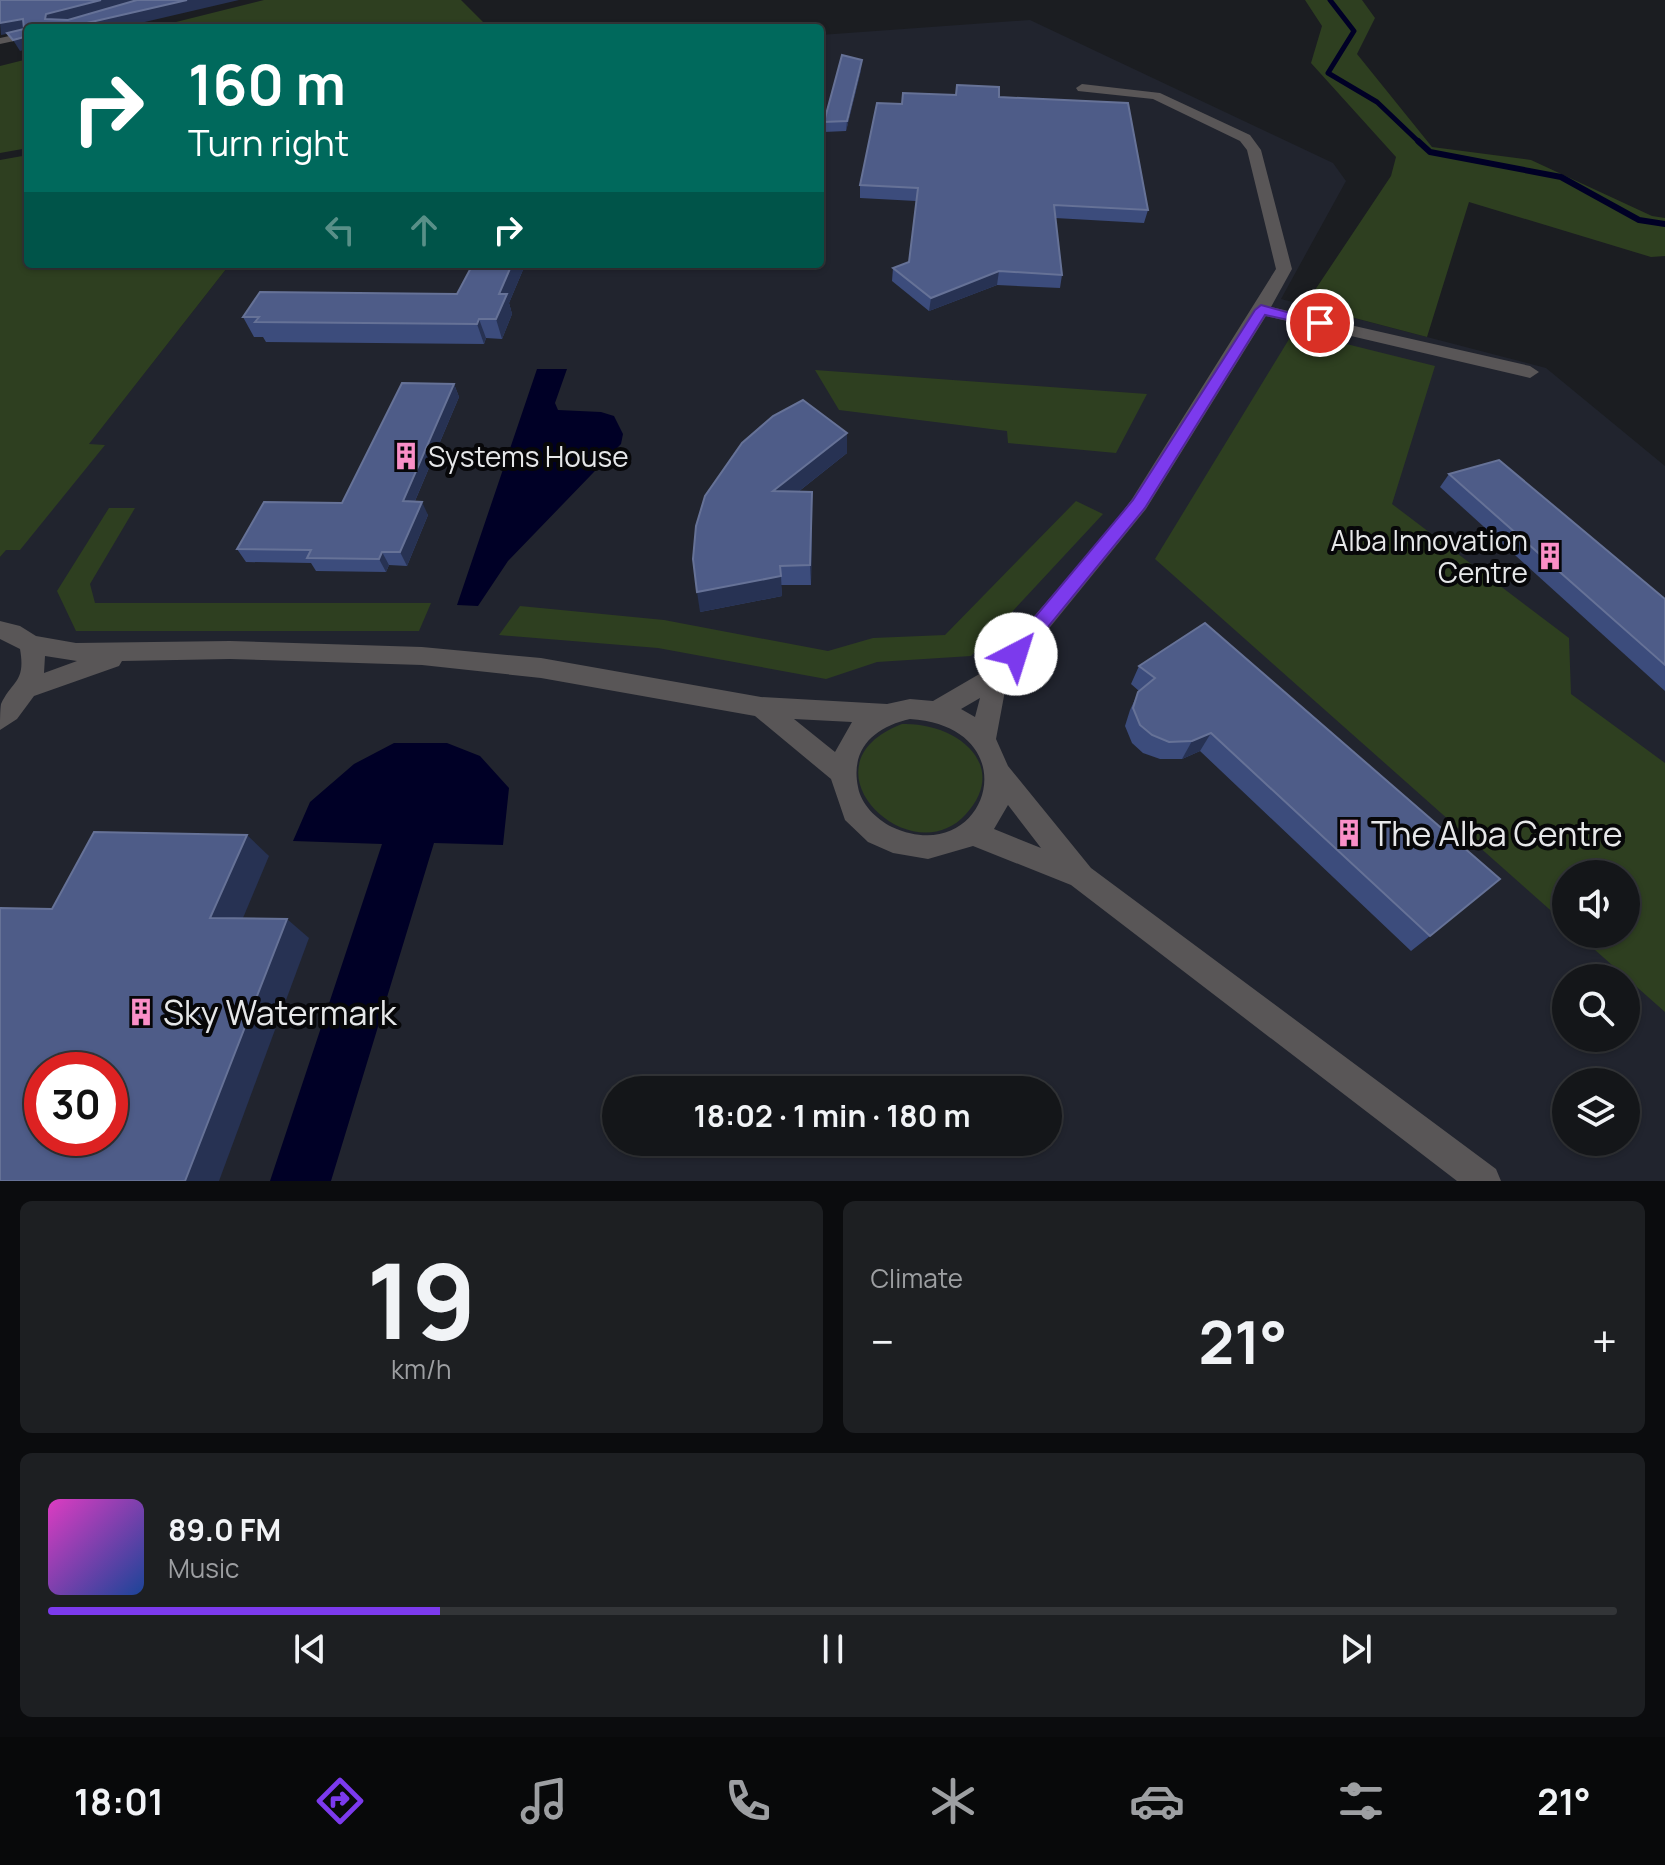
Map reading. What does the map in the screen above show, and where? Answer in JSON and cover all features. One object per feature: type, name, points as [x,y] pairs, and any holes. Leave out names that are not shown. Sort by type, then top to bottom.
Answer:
[{"type":"street","points":[[0,41],[24,36]]},
{"type":"street","points":[[937,711],[996,676],[1139,504],[1284,269],[1254,150],[1245,138],[1156,96],[1082,88]]},
{"type":"street","points":[[1261,310],[1530,372]]},
{"type":"street","points":[[0,630],[12,632],[31,644],[76,652],[230,650],[422,656],[541,668],[761,707],[885,714],[910,709],[937,711],[963,722],[983,740],[998,773],[1081,877],[1484,1181]]},
{"type":"street","points":[[0,720],[27,689],[36,664],[31,644]]},
{"type":"street","points":[[27,689],[131,653]]},
{"type":"street","points":[[983,740],[996,676]]},
{"type":"street","points":[[761,707],[842,773]]},
{"type":"street","points":[[885,714],[854,737],[845,754],[842,773],[847,799],[863,822],[888,839],[930,847],[953,843],[972,833],[989,816],[997,795],[998,773]]},
{"type":"street","points":[[972,833],[1081,877]]},
{"type":"shaded area","points":[[1030,20],[1333,163],[1346,181],[1281,299],[1546,368],[1665,466],[1665,1181],[0,1181],[0,557],[227,268],[824,268],[824,35]]},
{"type":"green space","points":[[264,0],[461,0],[485,24],[168,24]]},
{"type":"green space","points":[[1305,0],[1362,0],[1375,18],[1357,54],[1432,147],[1531,160],[1652,216],[1665,218],[1665,256],[1651,257],[1469,202],[1427,337],[1305,305],[1391,176],[1396,157],[1311,63],[1322,26]]},
{"type":"green space","points":[[24,60],[24,149],[0,153],[0,66]]},
{"type":"green space","points":[[24,156],[24,268],[227,268],[89,444],[105,445],[20,550],[6,550],[0,557],[0,160]]},
{"type":"green space","points":[[1294,331],[1435,366],[1392,504],[1569,638],[1571,694],[1665,763],[1665,1012],[1640,990],[1640,964],[1611,964],[1593,948],[1640,948],[1640,860],[1552,860],[1552,912],[1155,559]]},
{"type":"green space","points":[[815,370],[1147,394],[1116,453],[1008,443],[1007,431],[839,410]]},
{"type":"green space","points":[[1076,501],[1103,514],[971,656],[877,662],[826,679],[658,648],[499,635],[520,606],[664,620],[828,651],[873,638],[945,635]]},
{"type":"green space","points":[[109,508],[135,508],[90,584],[95,603],[431,603],[419,631],[76,631],[57,591]]},
{"type":"green space","points":[[902,724],[922,725],[957,738],[980,763],[982,779],[978,796],[966,814],[943,830],[918,832],[893,824],[873,808],[861,787],[859,764],[872,742]]},
{"type":"water","points":[[537,369],[567,369],[555,403],[558,410],[601,412],[614,416],[623,434],[621,444],[508,561],[478,606],[457,605]]},
{"type":"water","points":[[394,743],[447,743],[480,756],[509,788],[503,845],[434,843],[331,1181],[270,1181],[382,844],[293,841],[310,802],[354,764]]},
{"type":"building","points":[[0,0],[101,0],[46,14],[45,19],[68,20],[137,0],[187,0],[82,24],[24,24],[24,29],[23,19],[0,23]]},
{"type":"building","points":[[24,29],[24,37],[13,40],[7,33]]},
{"type":"building","points":[[842,55],[862,60],[847,121],[824,122]]},
{"type":"building","points":[[957,85],[999,87],[999,97],[1128,103],[1148,210],[1054,205],[1062,275],[999,271],[931,298],[893,268],[909,262],[918,188],[860,185],[877,103],[902,104],[903,93],[956,95]]},
{"type":"building","points":[[471,268],[510,268],[499,294],[507,294],[496,319],[479,319],[477,324],[255,322],[259,317],[243,317],[260,292],[457,294]]},
{"type":"building","name":"Systems House","points":[[402,383],[454,384],[403,501],[422,502],[400,552],[382,552],[379,559],[307,558],[311,550],[237,549],[264,502],[342,503]]},
{"type":"building","points":[[803,400],[847,433],[773,491],[812,492],[810,565],[780,566],[781,576],[697,592],[693,559],[696,526],[705,496],[742,443],[773,416]]},
{"type":"building","points":[[1499,460],[1665,599],[1665,665],[1449,474]]},
{"type":"building","name":"The Alba Centre","points":[[1205,623],[1500,879],[1430,936],[1211,733],[1192,741],[1169,742],[1152,735],[1140,725],[1133,708],[1138,692],[1155,678],[1139,666]]},
{"type":"building","name":"Sky Watermark","points":[[94,832],[247,835],[210,918],[287,919],[185,1181],[0,1181],[0,908],[52,909]]},
{"type":"waterway","points":[[1330,0],[1354,31],[1328,73],[1377,102],[1420,143]]},
{"type":"waterway","points":[[1418,141],[1430,152],[1561,177],[1639,220],[1665,224]]},
{"type":"place","name":"Systems House","points":[[406,456]]},
{"type":"place","name":"Alba Innovation Centre","points":[[1550,556]]},
{"type":"place","name":"The Alba Centre","points":[[1349,833]]},
{"type":"place","name":"Sky Watermark","points":[[141,1012]]},
{"type":"route","points":[[1016,654],[1139,504],[1261,310],[1320,323]]}]
